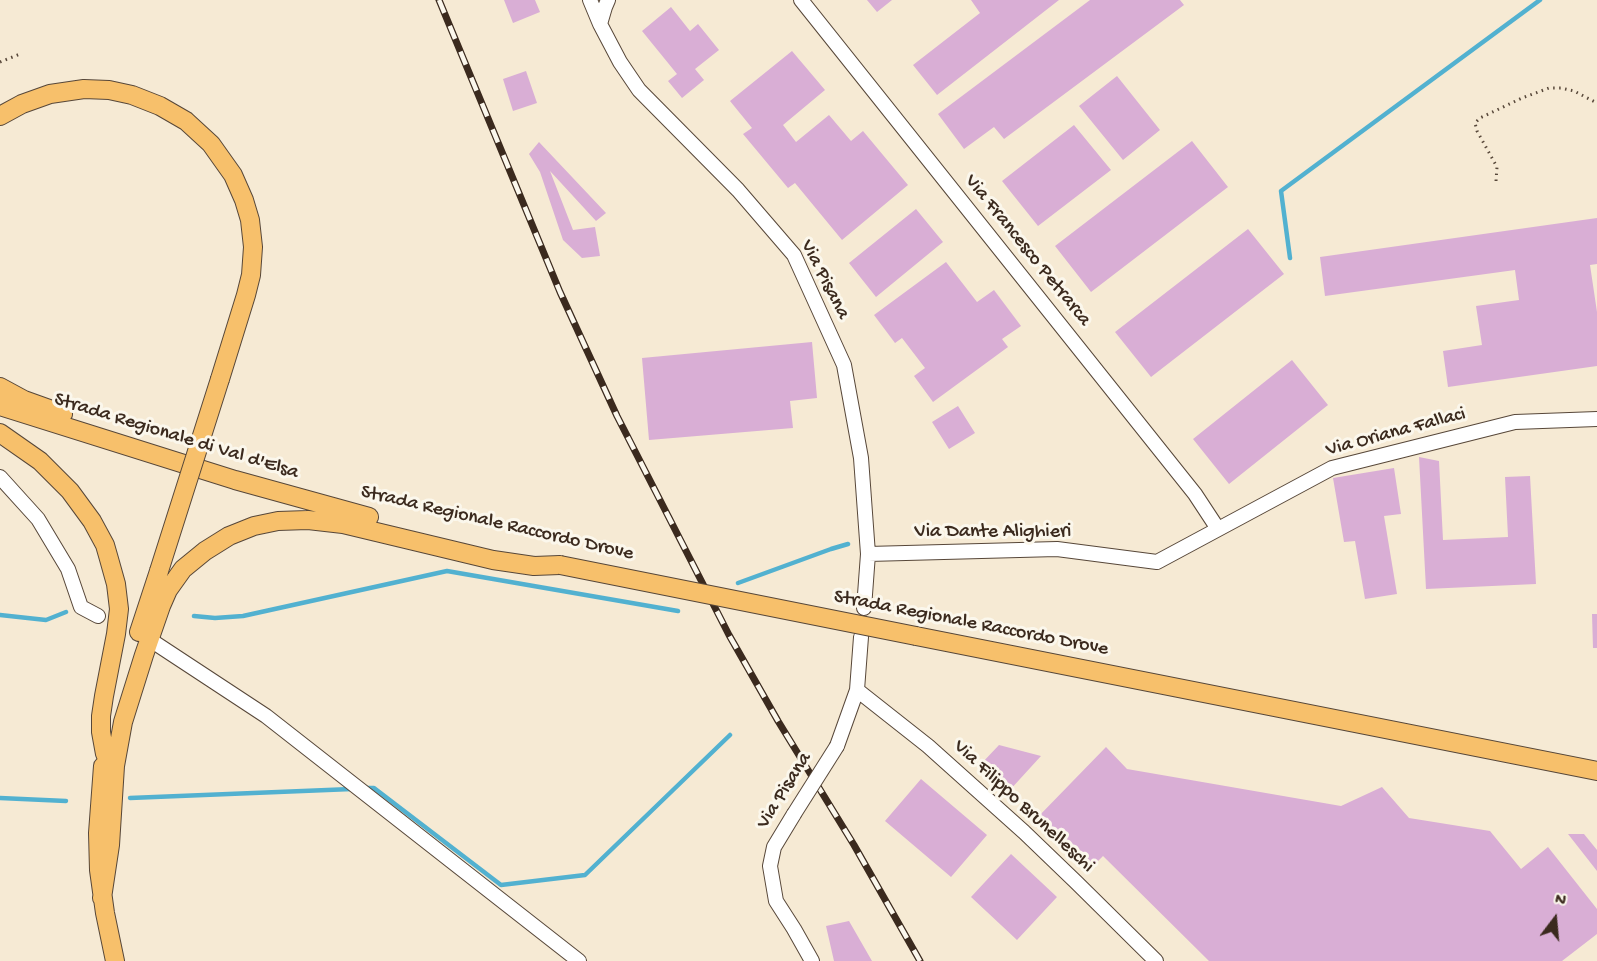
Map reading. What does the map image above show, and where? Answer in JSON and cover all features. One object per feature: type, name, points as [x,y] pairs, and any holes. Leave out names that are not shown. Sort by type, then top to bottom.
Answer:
[{"type":"main road","points":[[0,116],[22,104],[50,94],[84,89],[109,90],[141,98],[174,113],[196,128],[211,144],[225,162],[244,200],[250,220],[253,247],[251,275],[246,295],[115,709],[105,754],[100,792],[99,870],[102,898],[115,961]]},
{"type":"main road","points":[[0,387],[57,412],[293,487],[308,493],[338,516]]},
{"type":"main road","name":"Strada Regionale di Val d'Elsa","points":[[0,406],[338,516]]},
{"type":"main road","points":[[0,433],[40,461],[70,491],[93,521],[105,545],[118,597],[118,618],[101,716],[105,754]]},
{"type":"main road","points":[[102,898],[110,845],[114,780],[120,737],[157,616],[172,584],[183,569],[200,555],[216,543],[242,530],[266,523],[320,520],[338,516]]},
{"type":"main road","name":"Strada Regionale Raccordo Drove","points":[[338,516],[493,560],[534,566],[560,565],[1597,771]]},
{"type":"street","name":"Via Pisana","points":[[590,0],[620,62],[639,90],[738,190],[794,255],[843,366],[861,458],[868,554],[864,608]]},
{"type":"street","points":[[600,24],[608,0]]},
{"type":"street","name":"Via Francesco Petrarca","points":[[801,0],[1195,494],[1218,529]]},
{"type":"street","name":"Via Oriana Fallaci","points":[[1218,529],[1332,468],[1515,422],[1597,419]]},
{"type":"street","points":[[0,477],[38,519],[68,569],[81,607],[98,616]]},
{"type":"street","name":"Via Dante Alighieri","points":[[868,554],[1057,549],[1157,562],[1218,529]]},
{"type":"street","name":"Via Pisana","points":[[812,961],[776,901],[770,866],[774,847],[837,746],[857,690],[861,637]]},
{"type":"street","points":[[155,644],[266,716],[579,961]]},
{"type":"street","name":"Via Filippo Brunelleschi","points":[[857,690],[928,746],[1016,825],[1156,961]]},
{"type":"path","points":[[0,62],[20,54]]},
{"type":"path","points":[[1496,182],[1497,167],[1475,123],[1480,118],[1522,98],[1550,88],[1574,91],[1597,103]]},
{"type":"building","points":[[504,0],[535,0],[540,12],[513,23]]},
{"type":"building","points":[[867,0],[892,0],[877,12]]},
{"type":"building","points":[[971,0],[1059,0],[937,95],[913,65],[980,13]]},
{"type":"building","points":[[1090,0],[1180,0],[1184,5],[1004,139],[994,127],[964,149],[938,114]]},
{"type":"building","points":[[671,7],[690,31],[698,24],[719,50],[695,69],[704,80],[682,98],[668,81],[677,74],[642,31]]},
{"type":"building","points":[[792,51],[825,90],[783,125],[796,142],[829,115],[851,141],[863,131],[908,185],[842,240],[795,183],[788,188],[743,134],[752,128],[730,101]]},
{"type":"building","points":[[526,71],[537,103],[513,111],[503,79]]},
{"type":"building","points":[[1117,76],[1160,130],[1123,160],[1079,106]]},
{"type":"building","points":[[1074,125],[1111,170],[1038,226],[1002,181]]},
{"type":"building","points":[[1192,141],[1228,187],[1091,292],[1055,246]]},
{"type":"building","points":[[539,142],[606,213],[596,221],[550,171],[573,230],[595,227],[600,256],[582,258],[563,240],[540,172],[529,154]]},
{"type":"building","points":[[916,209],[943,242],[876,297],[849,263]]},
{"type":"building","points":[[1597,218],[1597,264],[1590,265],[1597,312],[1597,366],[1448,387],[1443,351],[1482,345],[1476,306],[1519,300],[1515,270],[1325,296],[1320,257]]},
{"type":"building","points":[[1248,229],[1284,274],[1151,377],[1115,332]]},
{"type":"building","points":[[946,262],[977,302],[994,290],[1021,326],[1002,339],[1008,347],[933,402],[914,376],[925,368],[902,338],[895,343],[874,315]]},
{"type":"building","points":[[812,342],[817,398],[790,401],[793,428],[649,440],[642,358]]},
{"type":"building","points":[[1292,360],[1328,405],[1229,484],[1193,439]]},
{"type":"building","points":[[958,406],[975,433],[949,449],[932,422]]},
{"type":"building","points":[[1419,457],[1439,461],[1443,540],[1508,537],[1505,477],[1530,476],[1536,584],[1426,589]]},
{"type":"building","points":[[1394,468],[1401,514],[1384,516],[1397,594],[1365,599],[1355,541],[1344,542],[1333,478]]},
{"type":"building","points":[[1592,614],[1597,614],[1597,648],[1593,648]]},
{"type":"building","points":[[999,745],[1041,756],[1009,791],[981,764]]},
{"type":"building","points":[[1106,747],[1127,769],[1341,806],[1382,787],[1409,818],[1490,831],[1521,869],[1548,847],[1597,909],[1597,934],[1562,961],[1209,961],[1103,856],[1088,871],[1036,819]]},
{"type":"building","points":[[921,779],[987,835],[951,877],[885,821]]},
{"type":"building","points":[[1568,834],[1584,834],[1597,850],[1597,871]]},
{"type":"building","points":[[1011,854],[1057,897],[1017,940],[971,897]]},
{"type":"building","points":[[849,921],[872,961],[834,961],[826,926]]},
{"type":"waterway","points":[[1290,258],[1281,191],[1540,0]]},
{"type":"waterway","points":[[738,583],[848,544]]},
{"type":"waterway","points":[[194,616],[215,618],[243,616],[447,571],[678,611]]},
{"type":"waterway","points":[[0,615],[46,620],[66,612]]},
{"type":"waterway","points":[[364,788],[374,788],[501,885],[585,875],[730,735]]},
{"type":"waterway","points":[[130,798],[352,789]]},
{"type":"waterway","points":[[0,798],[66,801]]},
{"type":"railway","points":[[439,0],[560,292],[617,416],[729,635],[920,961]]}]
